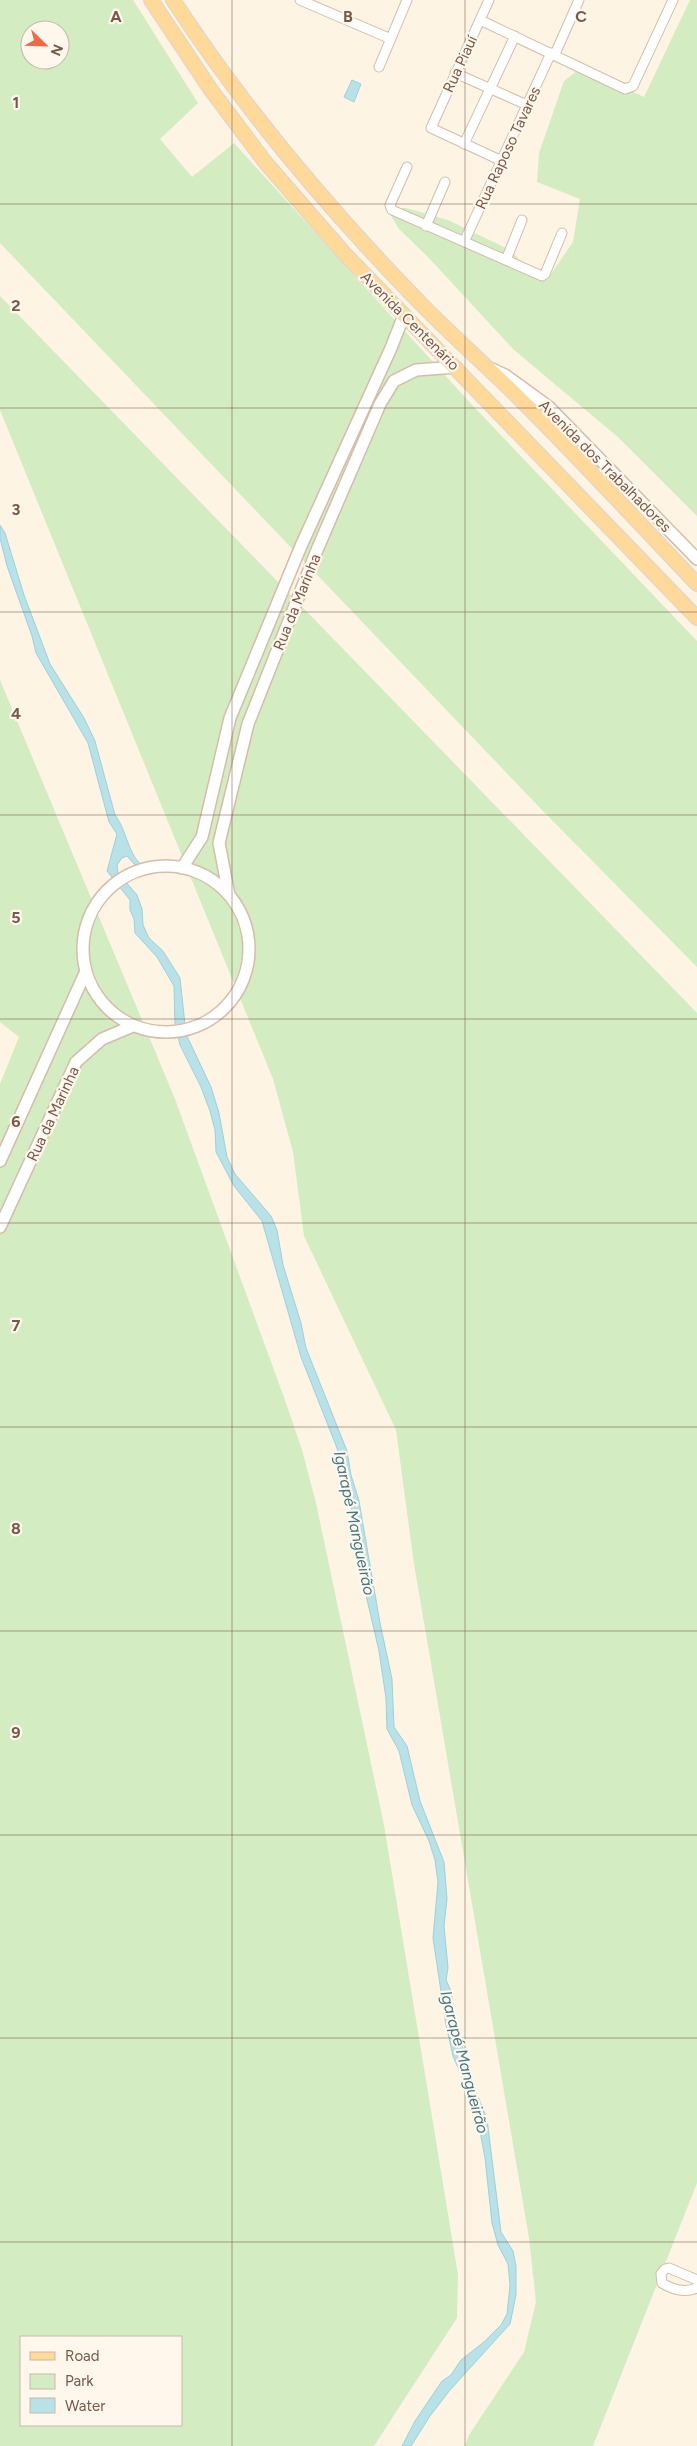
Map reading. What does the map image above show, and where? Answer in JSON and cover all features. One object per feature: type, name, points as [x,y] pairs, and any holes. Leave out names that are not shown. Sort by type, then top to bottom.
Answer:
[{"type":"main road","name":"Avenida Centenário","points":[[150,0],[210,90],[265,162],[343,252],[697,618]]},
{"type":"main road","name":"Avenida Centenário","points":[[173,0],[207,52],[288,157],[357,236],[482,364],[522,401],[697,584]]},
{"type":"main road","name":"Rua da Marinha","points":[[182,868],[202,837],[230,718],[301,546],[391,348],[404,315]]},
{"type":"main road","name":"Avenida dos Trabalhadores","points":[[482,364],[505,375],[549,407],[691,547],[697,559]]},
{"type":"main road","name":"Rua da Marinha","points":[[229,895],[219,843],[248,724],[317,550],[376,414],[394,381],[416,370],[456,367]]},
{"type":"main road","points":[[164,866],[182,868],[200,873],[216,882],[240,910],[247,928],[248,964],[242,985],[222,1011],[205,1023],[188,1030],[151,1031],[133,1026],[117,1016],[104,1004],[93,988],[86,971],[84,953],[88,925],[100,900],[112,886],[128,876],[145,869],[164,866]]},
{"type":"main road","name":"Rua da Marinha","points":[[0,1161],[86,971]]},
{"type":"main road","name":"Rua da Marinha","points":[[0,1227],[76,1062],[102,1039],[133,1026]]},
{"type":"street","points":[[300,0],[391,38]]},
{"type":"street","points":[[379,67],[407,0]]},
{"type":"street","name":"Rua Piauí","points":[[464,144],[431,128],[489,0]]},
{"type":"street","name":"Rua Raposo Tavares","points":[[464,242],[527,105],[579,0]]},
{"type":"street","points":[[480,20],[625,89],[630,89],[673,0]]},
{"type":"street","points":[[502,161],[464,144],[515,36]]},
{"type":"street","points":[[456,73],[527,105]]},
{"type":"street","points":[[407,167],[390,208],[426,226],[544,276],[562,233]]},
{"type":"street","points":[[426,226],[445,182]]},
{"type":"street","points":[[506,260],[522,220]]},
{"type":"street","points":[[697,2280],[669,2268],[665,2268],[661,2274],[662,2283],[667,2286],[686,2292],[697,2288]]},
{"type":"green space","points":[[0,0],[133,0],[198,103],[160,139],[192,177],[234,143],[473,406],[697,641],[697,967],[542,810],[0,243]]},
{"type":"green space","points":[[690,0],[697,0],[697,516],[619,438],[513,349],[429,258],[399,229],[387,209],[406,208],[448,220],[510,250],[524,264],[551,274],[573,242],[580,199],[537,182],[539,153],[564,81],[582,67],[644,97]]},
{"type":"green space","points":[[0,296],[697,1013],[697,2183],[593,2446],[465,2446],[469,2435],[524,2352],[536,2302],[529,2238],[414,1564],[396,1430],[304,1236],[293,1152],[273,1079],[0,410]]},
{"type":"green space","points":[[0,680],[175,1099],[286,1403],[302,1450],[316,1503],[384,1825],[458,2275],[457,2318],[374,2446],[0,2446],[0,1084],[19,1037],[0,1022]]},
{"type":"water","points":[[352,80],[361,84],[354,102],[344,97]]},
{"type":"water","name":"Igarapé Mangueirão","points":[[0,525],[5,533],[24,595],[50,664],[84,718],[95,741],[115,815],[131,850],[139,863],[145,868],[135,865],[127,856],[122,858],[117,865],[118,873],[137,895],[142,909],[143,925],[149,938],[163,951],[180,978],[186,1034],[211,1087],[219,1113],[227,1157],[235,1174],[271,1216],[277,1230],[283,1265],[301,1323],[306,1348],[347,1451],[351,1475],[359,1501],[380,1623],[392,1679],[394,1727],[407,1746],[420,1801],[444,1862],[447,1899],[444,1926],[448,1968],[446,1980],[451,1991],[469,2074],[487,2119],[501,2232],[513,2251],[516,2266],[516,2295],[510,2324],[450,2390],[430,2416],[411,2446],[402,2446],[415,2421],[442,2381],[451,2375],[461,2360],[484,2342],[501,2325],[507,2314],[510,2285],[508,2264],[498,2245],[492,2223],[485,2158],[476,2110],[453,2056],[446,2025],[433,1938],[438,1882],[435,1860],[429,1841],[412,1805],[399,1751],[387,1729],[386,1698],[379,1651],[359,1565],[351,1505],[337,1448],[301,1357],[262,1221],[234,1186],[216,1152],[215,1130],[210,1111],[201,1087],[180,1045],[175,1023],[174,986],[157,957],[135,933],[130,900],[107,871],[117,834],[109,822],[88,743],[36,653],[32,636],[7,566],[0,538]]}]
